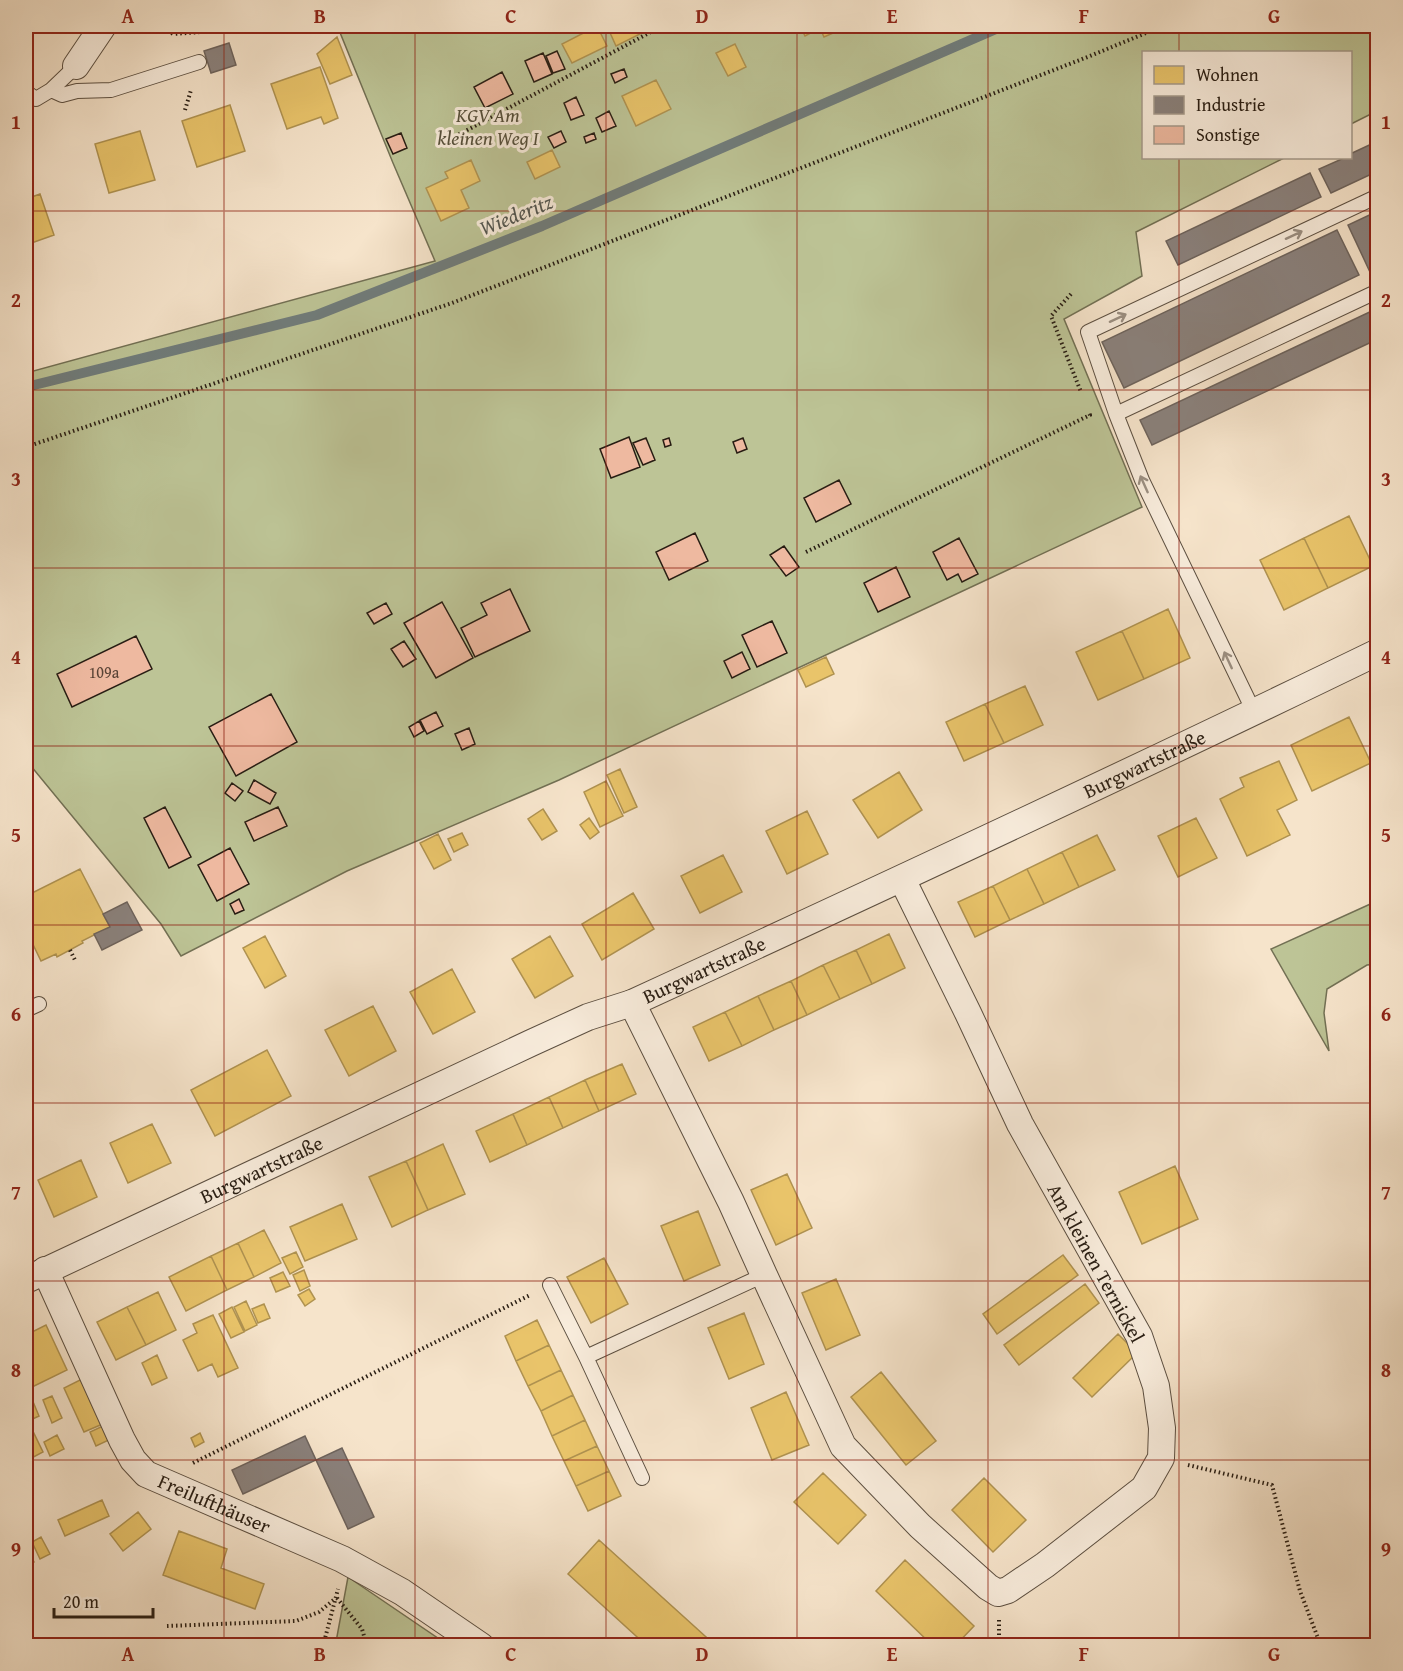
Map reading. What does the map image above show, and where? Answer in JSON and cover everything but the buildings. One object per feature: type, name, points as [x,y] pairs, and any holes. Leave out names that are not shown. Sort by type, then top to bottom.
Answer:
[{"type":"street","points":[[76,66],[103,26]]},
{"type":"street","name":"Burgwartstraße","points":[[35,1275],[588,1017],[632,1002],[902,879],[1377,652]]},
{"type":"street","name":"Am kleinen Ternickel","points":[[632,1002],[731,1202],[843,1446],[920,1526],[988,1587],[998,1593],[1008,1590],[1144,1488],[1161,1458],[1162,1428],[1156,1386],[1139,1336],[1020,1124],[902,879]]},
{"type":"street","name":"Freilufthäuser","points":[[35,1275],[133,1461],[146,1473],[342,1559],[402,1592],[481,1646]]},
{"type":"lane","points":[[51,90],[62,95],[77,91],[111,90],[200,62]]},
{"type":"lane","points":[[26,92],[36,99],[51,90],[76,66]]},
{"type":"lane","points":[[1254,712],[1142,480],[1116,414],[1088,332],[1377,196]]},
{"type":"lane","points":[[1116,414],[1377,291]]},
{"type":"lane","points":[[26,1010],[39,1004]]},
{"type":"lane","points":[[585,1357],[764,1275]]},
{"type":"lane","points":[[550,1285],[642,1478]]},
{"type":"path","points":[[160,26],[173,34],[201,32],[202,26]]},
{"type":"path","points":[[442,143],[663,26]]},
{"type":"path","points":[[26,447],[452,303],[1163,26]]},
{"type":"path","points":[[1071,294],[1051,316],[1081,393]]},
{"type":"path","points":[[806,552],[1090,415],[1085,404]]},
{"type":"path","points":[[70,950],[76,962]]},
{"type":"path","points":[[159,1480],[550,1285]]},
{"type":"path","points":[[1161,1458],[1272,1485],[1299,1591],[1321,1646]]},
{"type":"path","points":[[167,1626],[296,1621],[319,1612],[336,1598]]},
{"type":"path","points":[[323,1646],[336,1598]]},
{"type":"path","points":[[336,1598],[362,1629],[367,1646]]},
{"type":"green space","name":"KGV Am kleinen Weg I","points":[[347,26],[1377,26],[1377,111],[1352,124],[1352,51],[1142,51],[1142,159],[1282,159],[1136,232],[1142,276],[1064,319],[1142,507],[559,780],[347,871],[181,956],[161,924],[26,760],[26,373],[435,261],[339,30]]},
{"type":"green space","points":[[1377,901],[1377,964],[1367,965],[1327,989],[1324,1013],[1329,1051],[1271,949]]},
{"type":"green space","points":[[348,1577],[448,1645],[260,1645],[309,1641],[336,1642]]},
{"type":"waterway","name":"Wiederitz","points":[[26,387],[317,315],[542,226],[1003,26]]}]
